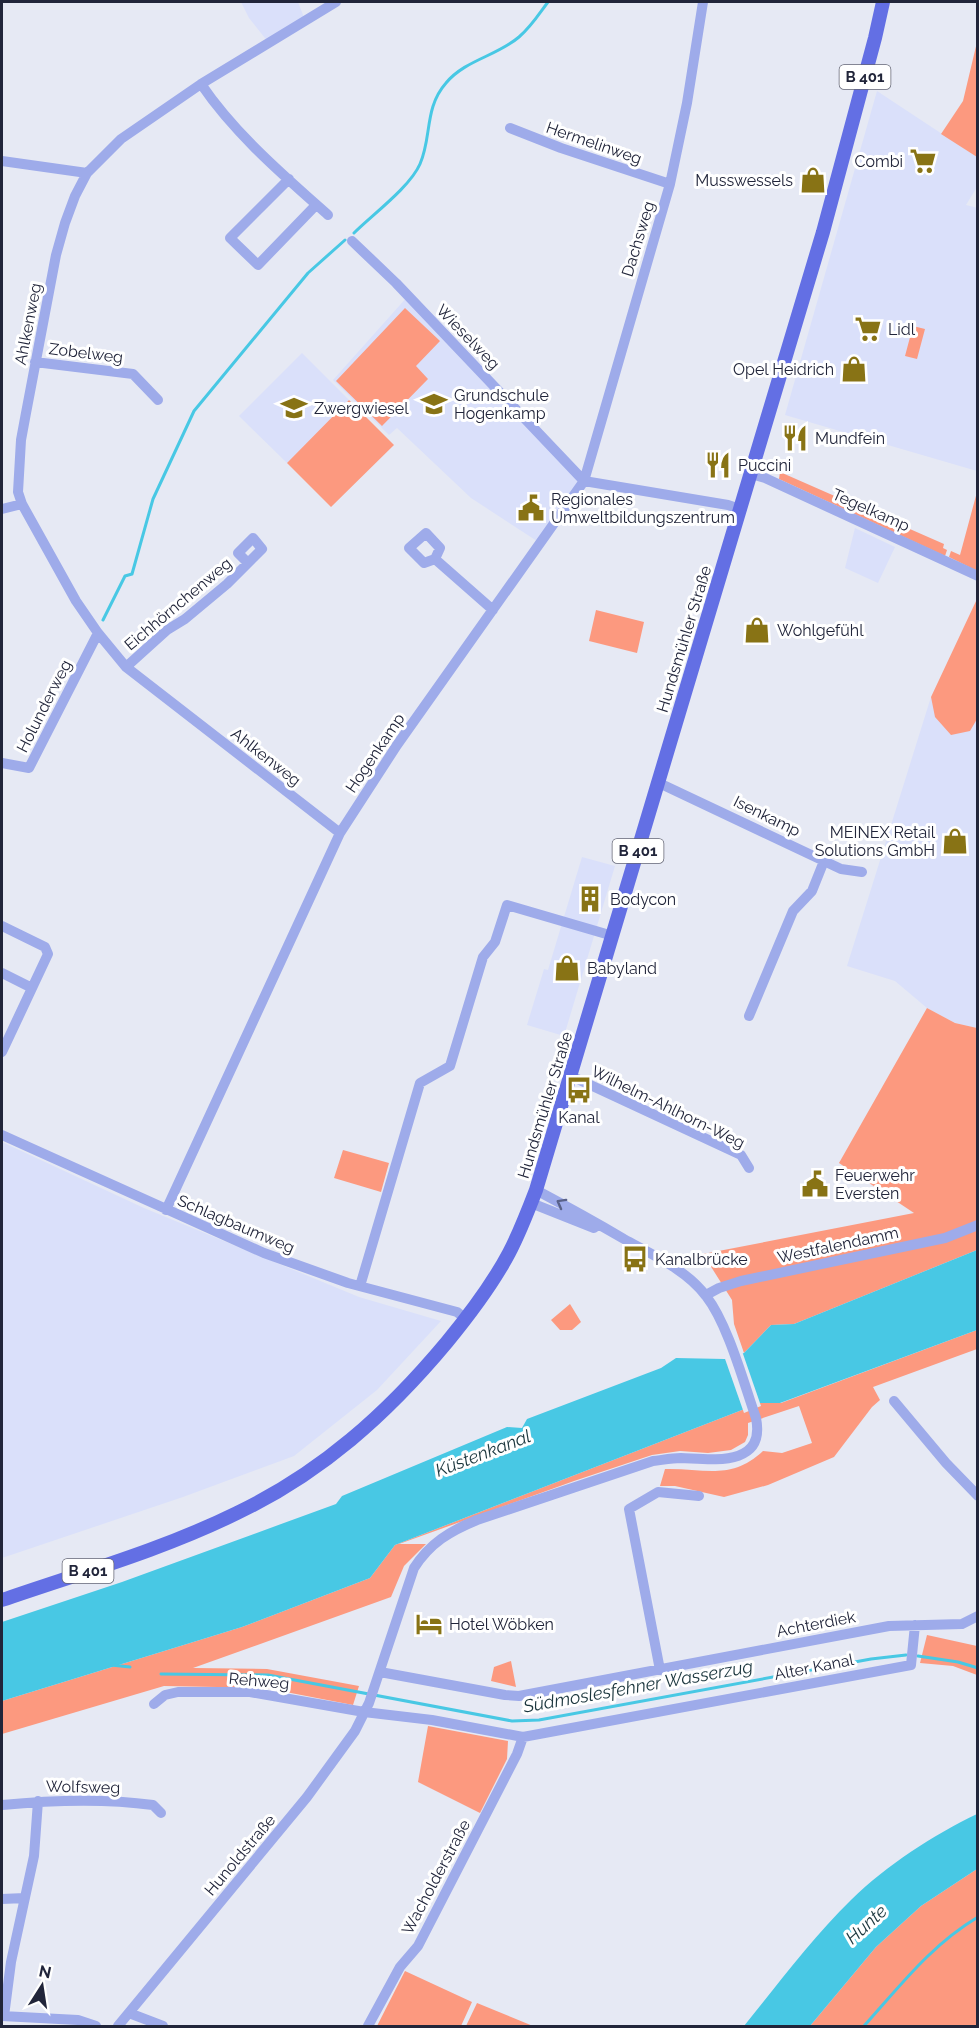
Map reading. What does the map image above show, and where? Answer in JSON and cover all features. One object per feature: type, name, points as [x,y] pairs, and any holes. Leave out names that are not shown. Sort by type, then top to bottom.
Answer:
[{"type":"main road","name":"Hundsmühler Straße","points":[[536,1190],[825,225],[883,2]]},
{"type":"main road","name":"B 401","points":[[2,1600],[205,1528],[238,1513],[299,1478],[342,1448],[393,1403],[466,1319],[494,1280],[510,1252],[536,1190]]},
{"type":"street","name":"Ahlkenweg","points":[[336,2],[201,84],[121,139],[87,173],[75,196],[56,255],[21,440],[18,492],[22,504],[76,601],[126,667],[340,833]]},
{"type":"street","name":"Dachsweg","points":[[584,481],[670,184],[687,104],[703,2]]},
{"type":"street","points":[[201,84],[218,109],[328,215]]},
{"type":"street","name":"Hermelinweg","points":[[510,128],[561,148],[670,184]]},
{"type":"street","points":[[2,161],[87,173]]},
{"type":"street","points":[[289,179],[230,238],[258,266],[316,205]]},
{"type":"street","name":"Wieselweg","points":[[352,240],[396,283],[584,481]]},
{"type":"street","name":"Zobelweg","points":[[35,362],[133,374],[158,400]]},
{"type":"street","name":"Tegelkamp","points":[[751,474],[978,576]]},
{"type":"street","points":[[584,481],[729,505],[740,509]]},
{"type":"street","name":"Hogenkamp","points":[[166,1210],[340,833],[397,745],[584,481]]},
{"type":"street","points":[[2,508],[22,504]]},
{"type":"street","points":[[435,559],[492,610]]},
{"type":"street","name":"Eichhörnchenweg","points":[[126,667],[167,630],[185,619],[227,584],[248,563]]},
{"type":"street","name":"Holunderweg","points":[[2,763],[29,768],[98,633]]},
{"type":"street","name":"Isenkamp","points":[[659,783],[841,869],[862,872]]},
{"type":"street","points":[[749,1016],[793,911],[812,891],[824,861]]},
{"type":"street","points":[[360,1286],[420,1083],[450,1066],[483,957],[495,942],[507,905],[613,936]]},
{"type":"street","points":[[2,926],[45,947],[48,954],[2,1052]]},
{"type":"street","points":[[2,973],[32,987]]},
{"type":"street","name":"Wilhelm-Ahlhorn-Weg","points":[[571,1076],[741,1155],[749,1168]]},
{"type":"street","name":"Schlagbaumweg","points":[[2,1136],[264,1253],[360,1286],[457,1312],[466,1319]]},
{"type":"street","name":"Hundsmühler Straße","points":[[370,1699],[414,1568],[423,1554],[455,1529],[653,1461],[679,1458],[713,1461],[739,1455],[747,1451],[757,1438],[756,1418],[730,1345],[706,1294],[668,1264],[536,1190]]},
{"type":"street","name":"Hundsmühler Straße","points":[[531,1203],[622,1238]]},
{"type":"street","name":"Westfalendamm","points":[[706,1294],[741,1281],[945,1238],[978,1226]]},
{"type":"street","points":[[894,1401],[946,1463],[978,1496]]},
{"type":"street","points":[[660,1670],[629,1509],[658,1492],[699,1496]]},
{"type":"street","name":"Achterdiek","points":[[380,1672],[519,1696],[889,1626],[962,1624],[978,1616]]},
{"type":"street","name":"Alter Kanal","points":[[370,1699],[432,1720],[523,1737],[911,1665],[915,1625]]},
{"type":"street","name":"Rehweg","points":[[154,1704],[165,1695],[178,1692],[250,1692],[370,1699]]},
{"type":"street","name":"Hunoldstraße","points":[[118,2026],[330,1768],[355,1731],[370,1699]]},
{"type":"street","name":"Wacholderstraße","points":[[368,2026],[400,1967],[418,1946],[449,1889],[518,1754],[523,1737]]},
{"type":"street","name":"Wolfsweg","points":[[2,1805],[81,1800],[153,1805],[161,1813]]},
{"type":"street","points":[[38,1801],[34,1856],[11,1962],[3,2016],[78,2020],[96,2026]]},
{"type":"street","points":[[2,1899],[25,1898]]},
{"type":"street","points":[[129,2013],[164,2026]]},
{"type":"street","points":[[48,2018],[61,2026]]},
{"type":"shaded area","points":[[241,2],[298,2],[305,20],[268,42],[249,18]]},
{"type":"shaded area","points":[[977,42],[977,157],[941,134],[963,101]]},
{"type":"shaded area","points":[[877,91],[977,157],[977,187],[966,205],[978,208],[977,471],[785,415]]},
{"type":"shaded area","name":"Grundschule Hogenkamp","points":[[408,296],[584,481],[540,543],[471,498],[397,428],[389,435],[333,380]]},
{"type":"shaded area","points":[[405,308],[440,341],[416,366],[428,379],[382,426],[336,381]]},
{"type":"shaded area","points":[[913,326],[925,329],[917,359],[905,356]]},
{"type":"shaded area","name":"Zwergwiesel","points":[[302,353],[349,400],[287,463],[239,416]]},
{"type":"shaded area","points":[[349,400],[394,445],[331,507],[287,463]]},
{"type":"shaded area","points":[[780,472],[944,544],[943,548],[947,550],[945,556],[779,479]]},
{"type":"shaded area","points":[[977,492],[977,571],[949,557],[951,551],[960,555]]},
{"type":"shaded area","points":[[855,528],[895,547],[878,583],[845,568]]},
{"type":"shaded area","points":[[977,599],[977,719],[970,731],[951,735],[935,717],[931,697]]},
{"type":"shaded area","points":[[596,610],[644,622],[637,653],[589,641]]},
{"type":"shaded area","points":[[931,697],[936,717],[969,731],[977,719],[977,1028],[955,1023],[927,1008],[895,981],[847,966]]},
{"type":"shaded area","points":[[582,857],[615,866],[564,1036],[527,1025],[544,969],[548,970]]},
{"type":"shaded area","points":[[927,1008],[955,1023],[977,1028],[977,1250],[794,1324],[771,1325],[744,1353],[734,1324],[732,1300],[703,1254],[914,1213],[839,1163]]},
{"type":"shaded area","points":[[2,1142],[144,1208],[359,1297],[441,1321],[377,1390],[294,1456],[183,1497],[2,1558]]},
{"type":"shaded area","points":[[343,1150],[389,1163],[381,1192],[334,1178]]},
{"type":"shaded area","points":[[570,1304],[581,1322],[572,1330],[560,1330],[551,1320]]},
{"type":"shaded area","points":[[977,1330],[977,1349],[873,1387],[880,1400],[872,1407],[834,1457],[768,1485],[724,1497],[675,1486],[660,1486],[665,1469],[728,1470],[740,1466],[763,1451],[782,1453],[812,1443],[799,1406],[748,1423],[748,1435],[745,1442],[731,1450],[708,1453],[680,1451],[652,1455],[399,1544],[426,1544],[404,1566],[391,1597],[193,1668],[267,1669],[359,1686],[353,1705],[265,1688],[164,1686],[2,1734],[2,1701],[242,1627],[370,1578],[395,1545],[760,1403],[781,1403]]},
{"type":"shaded area","points":[[927,1635],[977,1646],[977,1675],[953,1666],[920,1663]]},
{"type":"shaded area","points":[[511,1661],[516,1687],[491,1681],[494,1667]]},
{"type":"shaded area","points":[[428,1726],[508,1741],[507,1759],[480,1813],[418,1782]]},
{"type":"shaded area","points":[[977,1869],[977,2026],[810,2026],[876,1947],[921,1906]]},
{"type":"shaded area","points":[[405,1971],[472,2002],[461,2026],[377,2026]]},
{"type":"shaded area","points":[[477,2003],[533,2026],[466,2026]]},
{"type":"water","name":"Küstenkanal","points":[[977,1250],[977,1330],[780,1403],[760,1403],[395,1545],[370,1578],[242,1627],[2,1701],[2,1622],[122,1582],[336,1504],[342,1496],[507,1427],[522,1428],[527,1419],[661,1368],[676,1358],[725,1359],[744,1353],[771,1325],[794,1324]]},
{"type":"water","name":"Hunte","points":[[977,1814],[977,1869],[921,1906],[876,1947],[810,2026],[744,2026],[823,1930],[865,1887],[911,1852]]},
{"type":"pier","points":[[742,1351],[761,1406],[744,1413],[724,1356]]},
{"type":"waterway","points":[[354,233],[415,173],[424,154],[434,102],[446,83],[462,69],[519,37],[548,2]]},
{"type":"waterway","points":[[103,620],[125,576],[132,574],[153,499],[194,411],[308,273],[345,240]]},
{"type":"waterway","name":"Südmoslesfehner Wasserzug","points":[[161,1674],[268,1675],[512,1721],[539,1720],[871,1659],[906,1655]]},
{"type":"waterway","name":"Südmoslesfehner Wasserzug","points":[[918,1656],[958,1662],[978,1668]]},
{"type":"waterway","name":"Südmoslesfehner Wasserzug","points":[[111,1665],[130,1667]]},
{"type":"waterway","points":[[864,2026],[931,1953],[945,1940],[978,1917]]},
{"type":"place","name":"Combi","points":[[923,161]]},
{"type":"place","name":"Musswessels","points":[[813,180]]},
{"type":"place","name":"Lidl","points":[[868,329]]},
{"type":"place","name":"Opel Heidrich","points":[[854,369]]},
{"type":"place","name":"Grundschule Hogenkamp","points":[[434,404]]},
{"type":"place","name":"Zwergwiesel","points":[[294,408]]},
{"type":"place","name":"Mundfein","points":[[795,438]]},
{"type":"place","name":"Puccini","points":[[718,465]]},
{"type":"place","name":"Regionales Umweltbildungszentrum","points":[[531,508]]},
{"type":"place","name":"Wohlgefühl","points":[[757,630]]},
{"type":"place","name":"MEINEX Retail Solutions GmbH","points":[[955,841]]},
{"type":"place","name":"Bodycon","points":[[590,899]]},
{"type":"place","name":"Babyland","points":[[567,968]]},
{"type":"place","name":"Kanal","points":[[579,1090]]},
{"type":"place","name":"Feuerwehr Eversten","points":[[815,1184]]},
{"type":"place","name":"Kanalbrücke","points":[[635,1259]]},
{"type":"place","name":"Hotel Wöbken","points":[[429,1624]]}]
